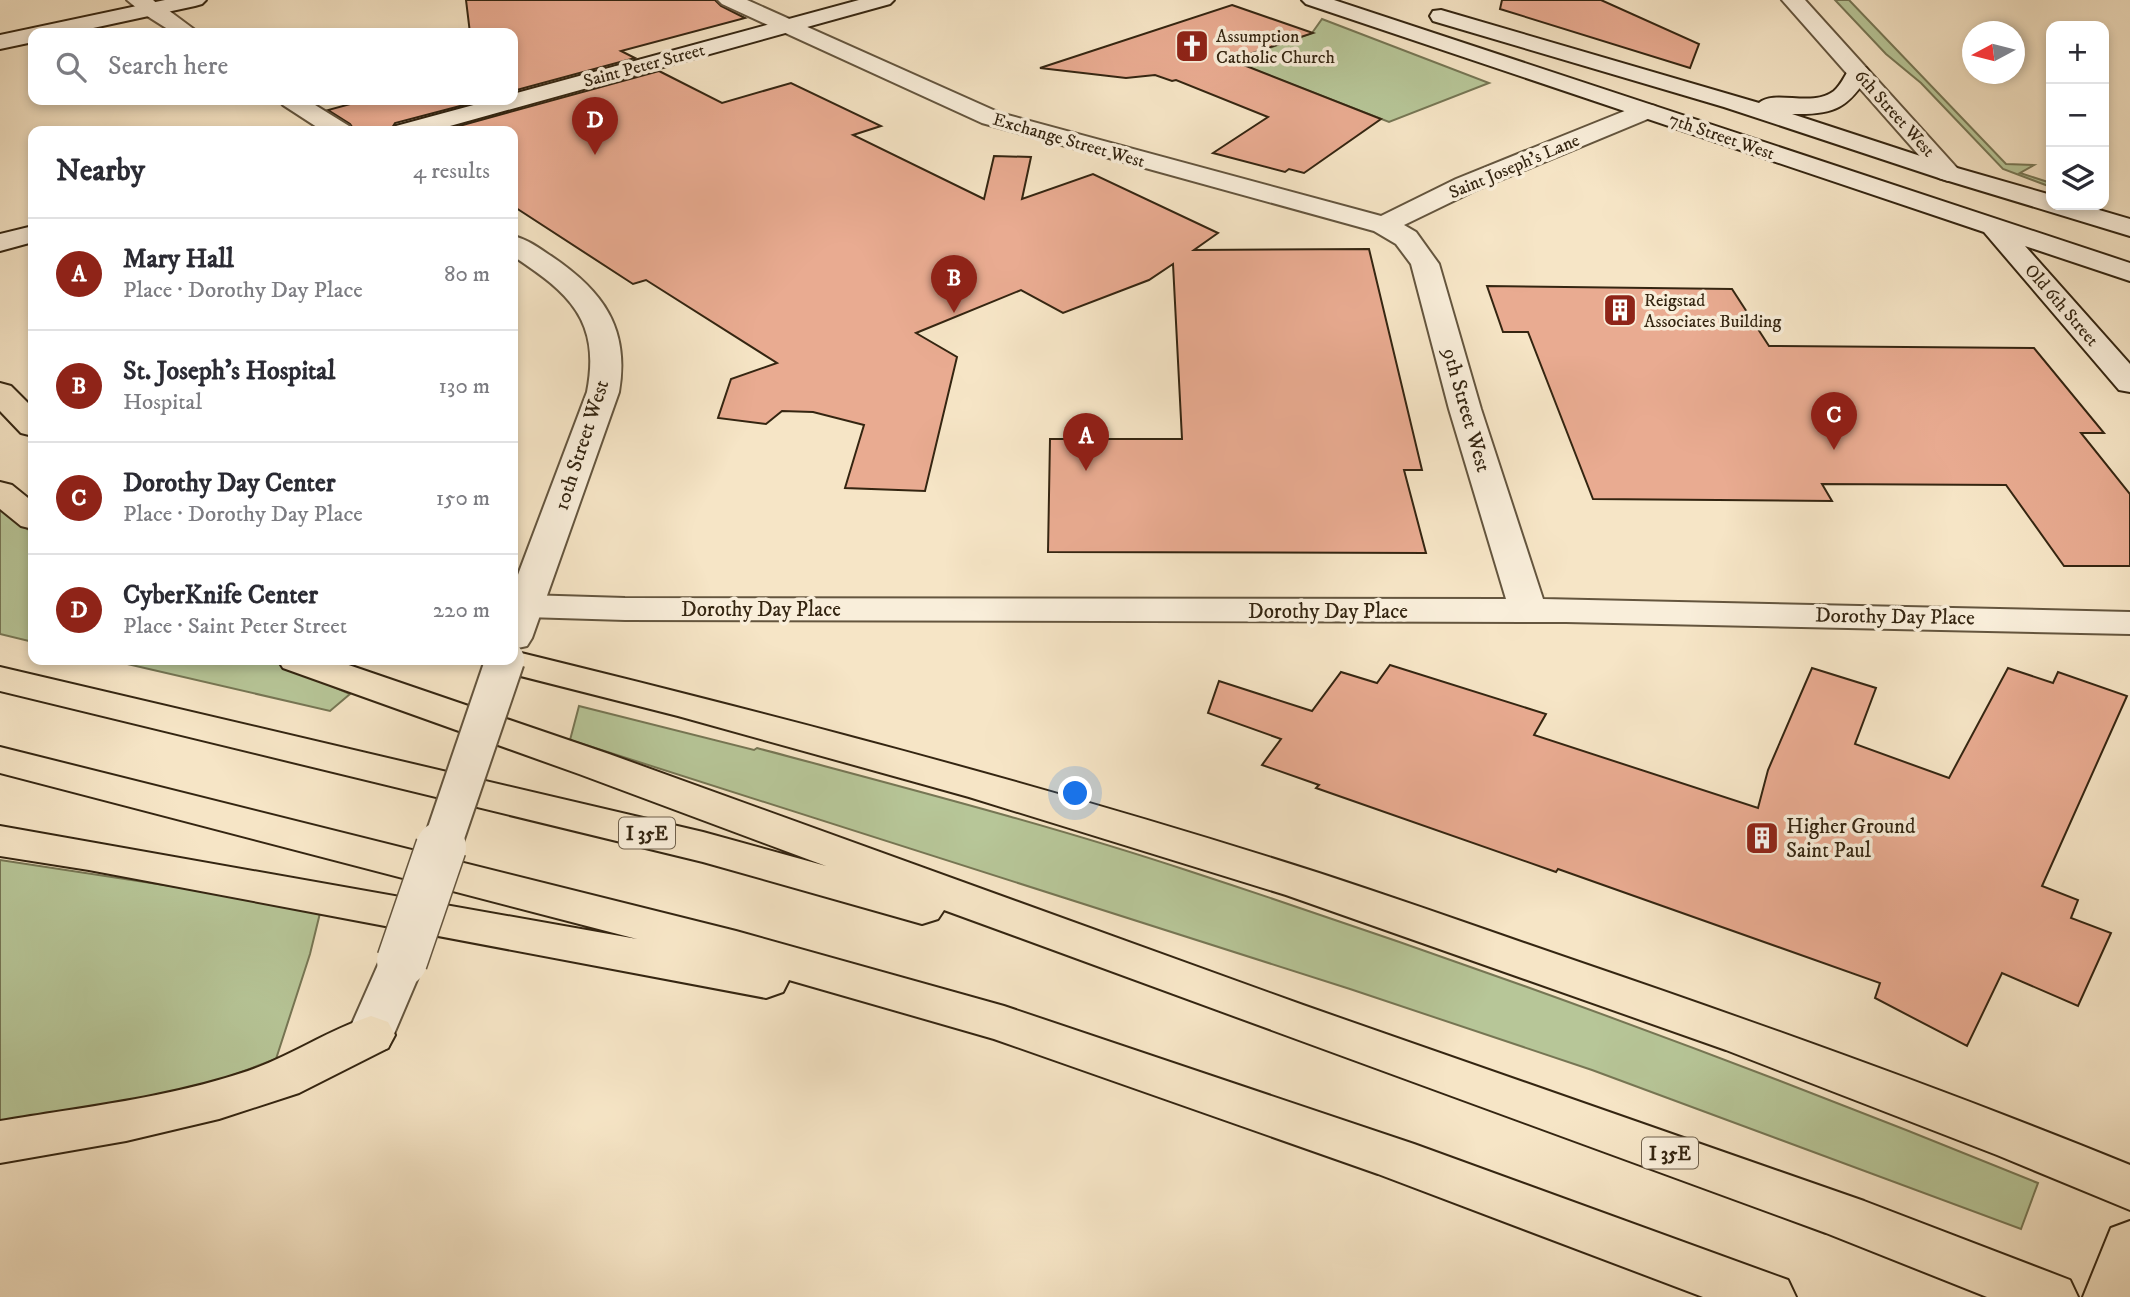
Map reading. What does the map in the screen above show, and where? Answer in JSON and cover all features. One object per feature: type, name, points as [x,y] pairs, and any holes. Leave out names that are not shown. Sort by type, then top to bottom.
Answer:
[{"type":"highway","points":[[0,393],[28,421]]},
{"type":"highway","points":[[0,492],[28,515]]},
{"type":"highway","points":[[518,641],[917,769],[1302,884],[1719,1028],[2015,1140],[2130,1188]]},
{"type":"highway","points":[[311,665],[796,836],[1286,1018]]},
{"type":"highway","name":"I 35E","points":[[0,679],[703,847],[1059,948],[1286,1018],[1833,1212],[2050,1297]]},
{"type":"highway","points":[[0,760],[736,948],[1004,1024],[1384,1154],[1768,1297]]},
{"type":"highway","points":[[0,841],[89,855],[1004,1024]]},
{"type":"highway","points":[[0,1142],[155,1115],[252,1090],[321,1061],[371,1035]]},
{"type":"highway","points":[[2111,1297],[2130,1244]]},
{"type":"street","points":[[59,28],[145,5],[194,0]]},
{"type":"street","name":"Exchange Street West","points":[[729,0],[991,118],[1020,128],[1384,225]]},
{"type":"street","name":"Saint Peter Street","points":[[518,100],[883,0]]},
{"type":"street","name":"7th Street West","points":[[1313,0],[2130,272]]},
{"type":"street","name":"6th Street West","points":[[1793,0],[1994,228]]},
{"type":"street","points":[[145,5],[180,28]]},
{"type":"street","name":"7th Street West","points":[[1423,11],[1732,102],[1948,173],[2046,202]]},
{"type":"street","points":[[0,42],[28,36]]},
{"type":"street","points":[[1732,102],[1783,106],[1821,103],[1844,95],[1858,72]]},
{"type":"street","points":[[299,105],[332,126]]},
{"type":"street","name":"Saint Peter Street","points":[[423,126],[500,105]]},
{"type":"street","points":[[1646,111],[1695,110],[1722,114],[1795,133],[1889,152]]},
{"type":"street","name":"Saint Joseph's Lane","points":[[1384,225],[1465,185],[1646,111]]},
{"type":"street","name":"7th Street West","points":[[2071,210],[2130,229]]},
{"type":"street","name":"9th Street West","points":[[1384,225],[1406,238],[1425,264],[1465,409],[1528,611]]},
{"type":"street","name":"Old 6th Street","points":[[1994,228],[2130,383]]},
{"type":"street","points":[[0,243],[28,235]]},
{"type":"street","name":"10th Street West","points":[[518,247],[562,276],[583,296],[601,324],[608,356],[603,391],[518,623]]},
{"type":"street","name":"Dorothy Day Place","points":[[518,637],[625,609],[1528,611],[1928,616],[2130,623]]},
{"type":"street","name":"10th Street West","points":[[371,1035],[402,961],[503,665]]},
{"type":"green space","points":[[1835,0],[1849,0],[2006,164],[2034,165],[2020,173],[2046,181],[2046,185],[2003,169],[1921,83],[1886,54]]},
{"type":"green space","points":[[1322,19],[1489,83],[1389,122],[1232,61],[1312,33]]},
{"type":"green space","points":[[0,509],[28,529],[28,641],[0,634]]},
{"type":"green space","points":[[132,665],[283,665],[350,694],[330,711]]},
{"type":"green space","points":[[579,706],[754,750],[757,748],[920,792],[1082,837],[1189,871],[1403,943],[1616,1020],[1828,1099],[2038,1183],[2021,1229],[1592,1070],[1350,989],[570,740]]},
{"type":"green space","points":[[0,860],[321,909],[310,954],[276,1059],[182,1094],[0,1131]]},
{"type":"building","points":[[466,0],[715,0],[745,18],[621,51],[635,58],[518,90],[518,28],[469,28]]},
{"type":"building","points":[[1502,0],[1601,0],[1699,44],[1690,68],[1500,9]]},
{"type":"building","points":[[1232,5],[1313,33],[1231,60],[1381,119],[1304,173],[1289,169],[1285,172],[1213,153],[1268,117],[1176,80],[1155,75],[1126,78],[1040,68]]},
{"type":"building","points":[[659,71],[722,103],[791,83],[881,126],[853,135],[984,199],[994,156],[1031,157],[1022,199],[1093,174],[1218,233],[1194,250],[1369,249],[1422,470],[1404,470],[1426,553],[1048,552],[1050,439],[1182,439],[1173,264],[1149,280],[1063,313],[1021,290],[916,333],[957,357],[925,491],[845,488],[864,425],[813,412],[782,411],[766,424],[718,418],[731,379],[777,363],[646,280],[633,284],[518,209],[518,126],[459,126]]},
{"type":"building","points":[[346,105],[464,105],[395,123],[393,126],[351,126],[328,110]]},
{"type":"building","points":[[1487,286],[1732,289],[1769,346],[2034,348],[2104,433],[2081,433],[2130,494],[2130,566],[2064,566],[2006,485],[1822,484],[1832,501],[1593,499],[1528,332],[1503,332]]},
{"type":"building","name":"Higher Ground Saint Paul","points":[[1390,665],[1546,714],[1534,735],[1758,808],[1768,770],[1812,668],[1876,688],[1855,744],[1949,778],[2008,668],[2053,683],[2058,672],[2127,696],[2042,886],[2078,900],[2071,918],[2111,933],[2078,1006],[2002,973],[1967,1046],[1875,998],[1880,983],[1558,869],[1556,872],[1316,788],[1319,785],[1262,765],[1281,739],[1208,713],[1219,681],[1312,711],[1341,672],[1377,683]]},
{"type":"place","name":"Assumption Catholic Church","points":[[1192,46]]},
{"type":"place","name":"CyberKnife Center","points":[[595,155]]},
{"type":"place","name":"Reigstad Associates Building","points":[[1620,310]]},
{"type":"place","name":"St. Joseph's Hospital","points":[[954,313]]},
{"type":"place","name":"Dorothy Day Center","points":[[1834,450]]},
{"type":"place","name":"Mary Hall","points":[[1086,471]]},
{"type":"place","name":"Higher Ground Saint Paul","points":[[1762,838]]}]
